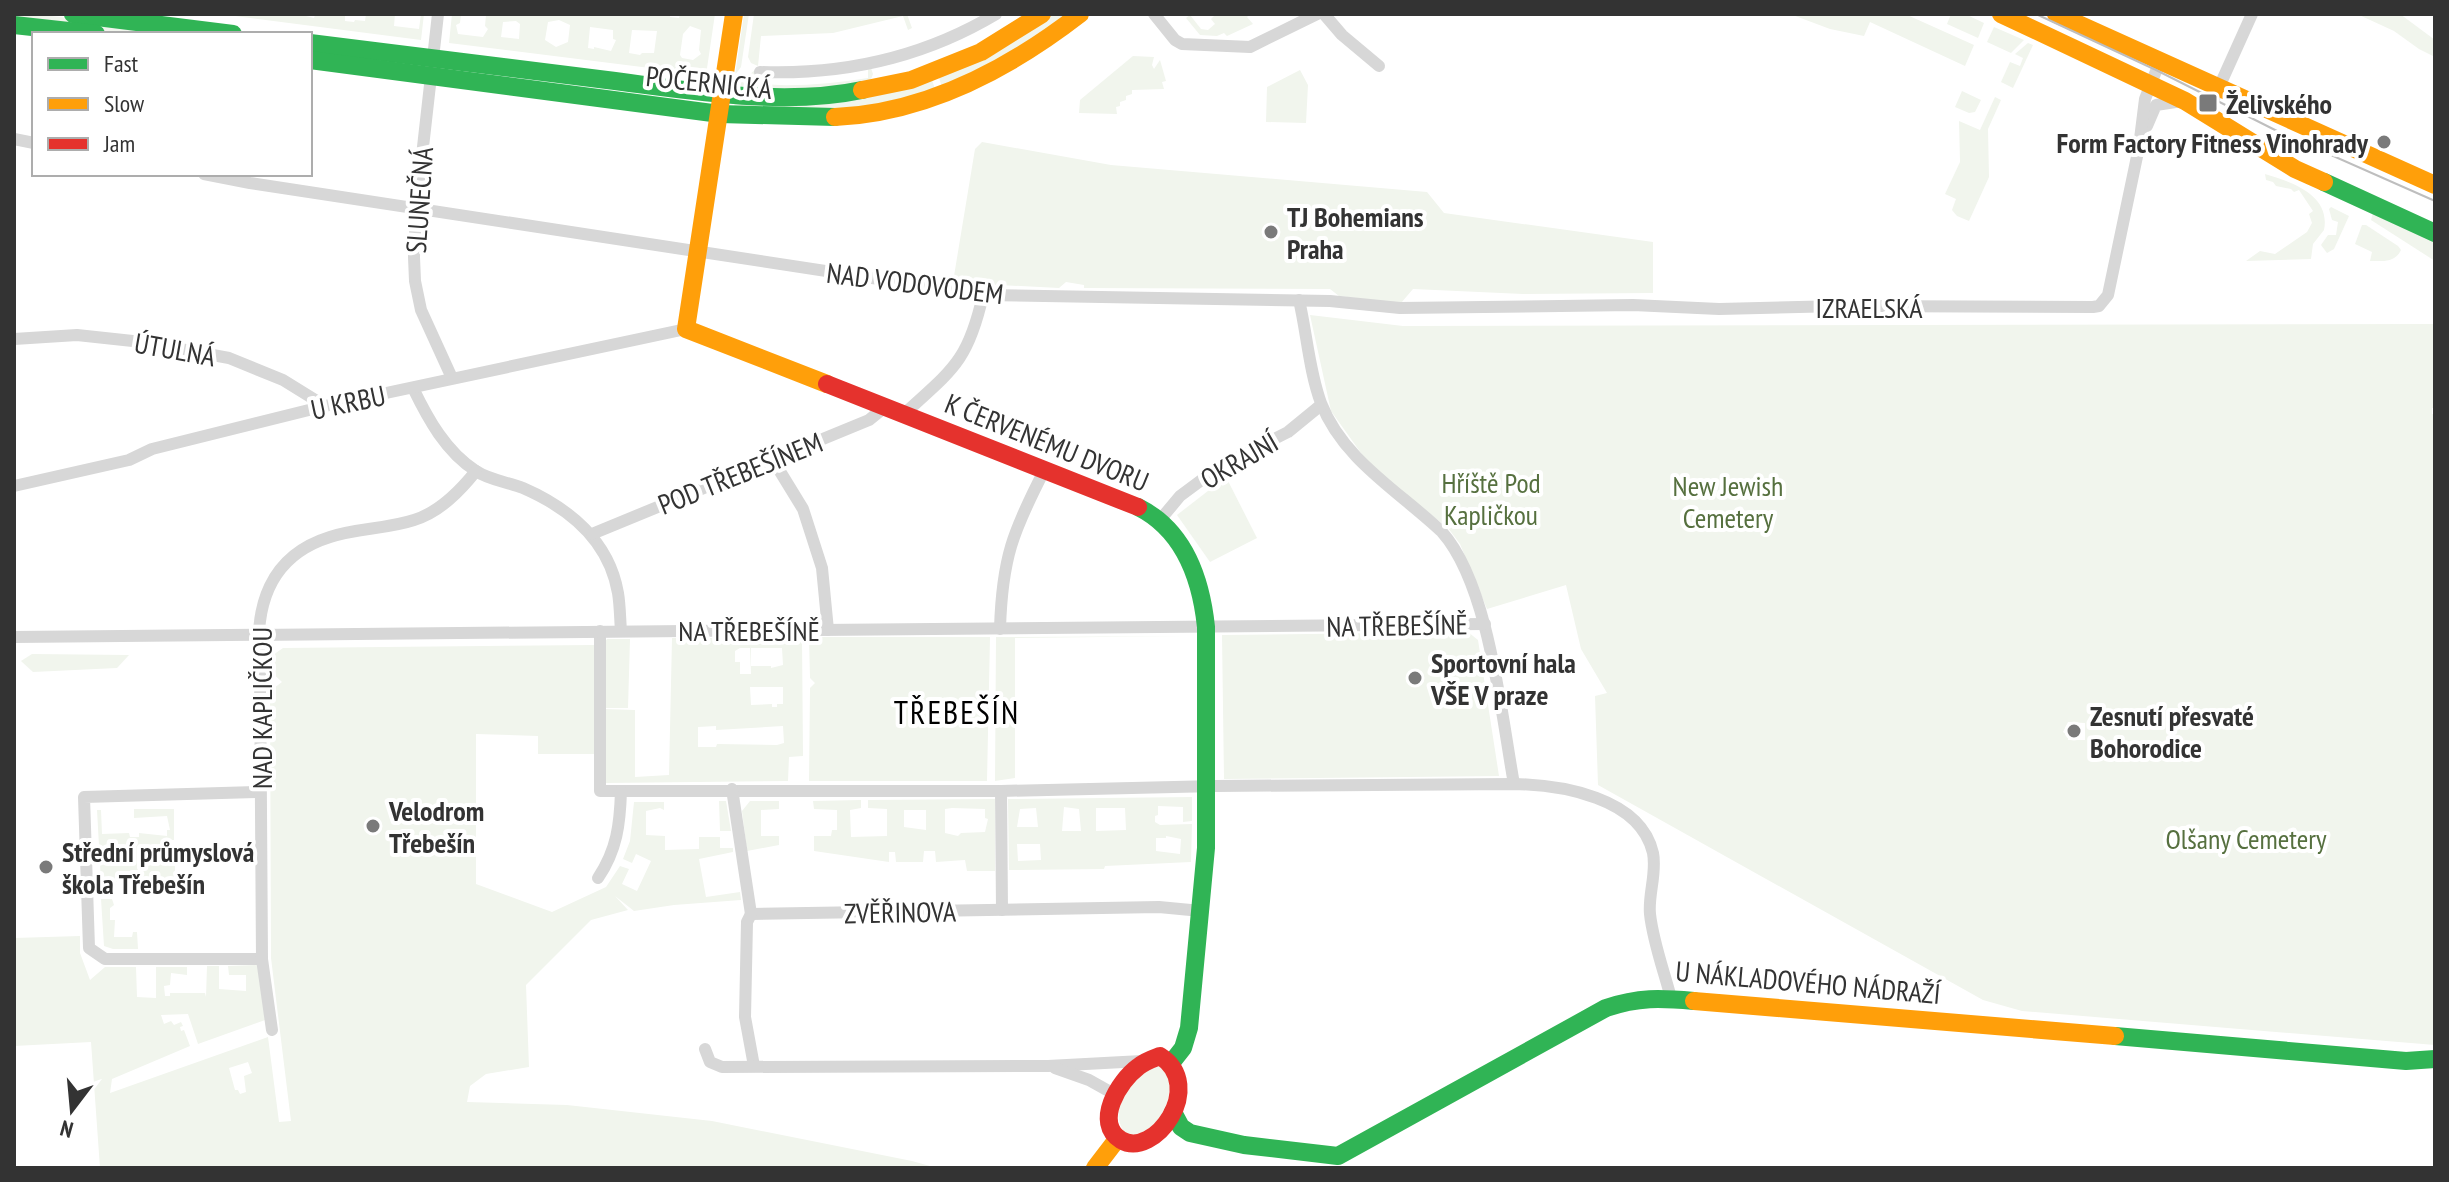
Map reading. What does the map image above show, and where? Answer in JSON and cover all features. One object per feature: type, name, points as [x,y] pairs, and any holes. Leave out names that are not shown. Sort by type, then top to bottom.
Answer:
[{"type":"street","points":[[73,14],[181,21],[225,32]]},
{"type":"street","name":"SLUNEČNÁ","points":[[438,14],[416,209],[415,281],[421,310],[452,378]]},
{"type":"street","points":[[686,329],[734,14]]},
{"type":"street","points":[[760,72],[806,72],[876,63],[947,39],[996,14]]},
{"type":"street","name":"POČERNICKÁ","points":[[312,60],[796,97],[882,88],[933,72],[981,52],[1042,14]]},
{"type":"street","name":"POČERNICKÁ","points":[[312,43],[432,67],[720,114],[841,117],[881,112],[921,102],[980,79],[1013,62],[1080,14]]},
{"type":"street","points":[[1154,14],[1182,44],[1247,47],[1317,14]]},
{"type":"street","points":[[1324,14],[1342,35],[1379,66]]},
{"type":"street","points":[[2001,14],[2192,105],[2284,164],[2435,233]]},
{"type":"street","points":[[2048,36],[2057,14],[2435,185]]},
{"type":"street","points":[[2139,147],[2156,105],[2211,105],[2252,14]]},
{"type":"street","points":[[14,25],[78,32]]},
{"type":"street","points":[[2139,147],[2144,104],[2160,61]]},
{"type":"street","name":"IZRAELSKÁ","points":[[1633,305],[1719,309],[2093,307],[2103,303],[2111,284],[2139,147]]},
{"type":"street","name":"NAD VODOVODEM","points":[[216,176],[983,295],[1299,300],[1400,308],[1633,305]]},
{"type":"street","points":[[904,414],[940,383],[958,362],[974,335],[983,295]]},
{"type":"street","points":[[1299,300],[1321,405],[1349,448],[1372,473],[1425,516],[1452,543],[1465,568],[1485,624],[1514,784]]},
{"type":"street","name":"U KRBU","points":[[14,486],[129,460],[152,449],[325,406],[686,329]]},
{"type":"street","name":"K ČERVENÉMU DVORU","points":[[686,329],[1123,499],[1160,520],[1178,539],[1196,571],[1204,602],[1207,786],[1201,911],[1187,1039],[1172,1062],[1179,1081],[1173,1112]]},
{"type":"street","name":"ÚTULNÁ","points":[[14,339],[77,335],[142,342],[229,358],[283,380],[325,406]]},
{"type":"street","points":[[413,388],[441,439],[476,471],[523,488],[562,508],[592,534],[607,560],[618,592],[621,631]]},
{"type":"street","name":"OKRAJNÍ","points":[[1160,520],[1180,496],[1219,467],[1288,432],[1321,405]]},
{"type":"street","name":"POD TŘEBEŠÍNEM","points":[[592,534],[869,420],[885,407]]},
{"type":"street","points":[[773,460],[803,509],[822,568],[828,630]]},
{"type":"street","points":[[1000,629],[1002,586],[1010,545],[1021,515],[1045,469]]},
{"type":"street","name":"NAD KAPLIČKOU","points":[[272,1030],[262,959],[260,664],[257,635],[263,601],[273,580],[293,557],[328,537],[416,520],[456,496],[476,471]]},
{"type":"street","name":"NA TŘEBEŠÍNĚ","points":[[14,637],[1485,624]]},
{"type":"street","points":[[600,631],[600,791],[1001,791],[1514,784],[1544,784],[1573,789],[1609,803],[1639,827],[1653,853],[1649,912],[1671,998]]},
{"type":"street","points":[[732,789],[751,914],[747,922],[745,1017],[754,1066]]},
{"type":"street","points":[[598,878],[609,863],[619,834],[621,791]]},
{"type":"street","points":[[1001,791],[1002,910]]},
{"type":"street","points":[[260,792],[84,797],[89,948],[105,959],[262,959]]},
{"type":"street","name":"ZVĚŘINOVA","points":[[751,914],[1159,907],[1201,911]]},
{"type":"street","name":"U NÁKLADOVÉHO NÁDRAŽÍ","points":[[1244,1145],[1326,1156],[1343,1154],[1606,1008],[1640,998],[1671,998],[2406,1061],[2435,1059]]},
{"type":"street","points":[[705,1049],[710,1062],[722,1067],[1048,1066],[1142,1061],[1160,1056],[1172,1062]]},
{"type":"street","points":[[1142,1061],[1129,1072],[1114,1094],[1111,1122],[1118,1138],[1134,1144],[1154,1137],[1212,1146],[1244,1145]]},
{"type":"street","name":"U NÁKLADOVÉHO NÁDRAŽÍ","points":[[2406,1061],[2435,1069]]},
{"type":"street","points":[[1048,1066],[1089,1080],[1114,1094]]},
{"type":"street","points":[[1154,1137],[1173,1112],[1181,1127],[1190,1133],[1244,1145]]},
{"type":"street","points":[[1095,1168],[1118,1138]]},
{"type":"green space","points":[[14,14],[34,14],[192,32],[100,32],[14,22]]},
{"type":"green space","points":[[220,14],[306,14],[314,18],[315,15],[345,14],[345,21],[354,22],[365,21],[366,14],[395,14],[394,26],[419,29],[421,14],[424,14],[421,40]]},
{"type":"green space","points":[[452,14],[461,14],[460,23],[456,25],[458,34],[483,37],[488,29],[485,26],[486,15],[479,14],[670,14],[670,17],[679,18],[680,14],[715,14],[706,75],[449,43]],"holes":[[[559,20],[570,25],[568,42],[556,47],[545,40],[548,22]],[[516,21],[520,24],[519,39],[501,37],[503,22]],[[690,26],[701,30],[701,54],[693,60],[680,55],[683,34]],[[590,27],[613,30],[613,39],[616,40],[611,51],[588,48]],[[632,30],[657,31],[654,53],[629,53]]]},
{"type":"green space","points":[[744,14],[749,14],[741,67],[735,75]]},
{"type":"green space","points":[[754,14],[907,14],[912,28],[908,30],[903,16],[833,33],[761,36],[758,66],[751,63],[748,57]]},
{"type":"green space","points":[[1048,14],[1074,14],[1051,33],[943,90],[938,75]]},
{"type":"green space","points":[[1216,14],[1250,14],[1247,17],[1253,24],[1227,36],[1224,33],[1217,36],[1200,35],[1186,18],[1190,15],[1201,29],[1208,30],[1215,24],[1211,19]]},
{"type":"green space","points":[[1790,14],[1905,14],[1974,45],[1965,66],[1870,22],[1864,36],[1830,29]]},
{"type":"green space","points":[[1951,14],[1965,14],[1984,23],[1978,38],[1947,24]]},
{"type":"green space","points":[[2357,14],[2400,14],[2435,40],[2435,57],[2394,31]]},
{"type":"green space","points":[[1994,27],[2024,40],[2011,53],[1987,42]]},
{"type":"green space","points":[[2028,43],[2033,45],[2013,88],[2001,82],[2010,62],[2020,66],[2023,58],[2015,54]]},
{"type":"green space","points":[[1133,56],[1154,57],[1154,69],[1160,60],[1166,81],[1162,82],[1164,89],[1132,90],[1132,94],[1116,107],[1117,114],[1079,113],[1080,100]]},
{"type":"green space","points":[[871,68],[873,74],[870,82],[808,90],[738,84],[755,70],[757,84],[799,85],[868,78],[868,69]]},
{"type":"green space","points":[[1300,70],[1308,85],[1306,123],[1266,122],[1267,87]]},
{"type":"green space","points":[[931,77],[936,92],[843,113],[736,108],[734,105],[738,102]]},
{"type":"green space","points":[[1962,91],[1981,100],[1975,112],[1969,113],[1955,107]]},
{"type":"green space","points":[[1995,97],[2001,100],[1988,129],[1989,177],[1969,221],[1957,216],[1952,210],[1956,199],[1945,194],[1960,162],[1959,121],[1980,130]]},
{"type":"green space","name":"TJ Bohemians Praha","points":[[982,142],[1111,165],[1427,192],[1444,213],[1653,242],[1653,293],[1523,294],[1413,289],[1401,303],[1339,296],[1330,289],[1084,288],[1084,285],[1066,282],[1059,288],[960,283],[954,276],[975,149]]},
{"type":"green space","points":[[2265,174],[2297,186],[2316,199],[2322,208],[2324,230],[2313,244],[2311,259],[2246,261],[2260,251],[2275,254],[2307,232],[2312,223],[2309,214],[2313,211],[2299,190],[2294,192],[2276,186],[2266,180]]},
{"type":"green space","points":[[2331,207],[2349,216],[2334,249],[2327,253],[2321,245],[2328,235],[2336,235],[2338,222],[2332,220]]},
{"type":"green space","points":[[2373,213],[2435,242],[2435,261],[2371,220]]},
{"type":"green space","points":[[2362,225],[2401,250],[2388,260],[2370,261],[2372,252],[2355,244]]},
{"type":"green space","points":[[1310,315],[1403,326],[2435,324],[2435,408],[2432,408],[2432,414],[2435,414],[2435,1045],[2022,1011],[1983,1000],[1598,785],[1595,696],[1607,693],[1581,649],[1566,585],[1487,609],[1460,544],[1448,528],[1371,467],[1331,411]],"holes":[[[2068,722],[2085,723],[2085,740],[2068,740],[2063,732]]]},
{"type":"green space","points":[[1226,477],[1257,538],[1210,562],[1177,515]]},
{"type":"green space","points":[[1468,632],[1478,640],[1499,776],[1224,779],[1222,635]]},
{"type":"green space","points":[[1190,636],[1015,638],[1015,778],[995,781],[996,637]]},
{"type":"green space","points":[[809,637],[990,637],[987,781],[809,781],[810,688],[815,683],[810,678]]},
{"type":"green space","points":[[672,638],[802,638],[803,756],[789,757],[788,781],[606,783],[604,709],[635,710],[635,777],[669,775]],"holes":[[[750,648],[751,674],[740,674],[740,662],[735,662],[735,651]],[[751,648],[782,648],[783,665],[771,668],[751,666]],[[750,687],[783,687],[783,704],[777,704],[777,707],[772,707],[772,704],[751,705]],[[716,726],[716,730],[783,726],[784,743],[698,747],[698,727]]]},
{"type":"green space","points":[[607,639],[630,639],[628,708],[604,708],[603,645]]},
{"type":"green space","points":[[594,645],[596,754],[538,754],[538,736],[476,734],[476,884],[552,912],[606,887],[620,866],[629,869],[622,884],[637,891],[651,861],[636,854],[632,863],[623,859],[630,841],[634,802],[664,802],[664,810],[646,811],[646,835],[665,836],[665,850],[699,849],[699,837],[720,837],[720,848],[733,848],[733,852],[699,859],[706,897],[740,892],[741,900],[634,911],[615,896],[628,910],[591,920],[526,985],[529,1067],[486,1074],[470,1086],[467,1102],[567,1105],[712,1121],[937,1168],[100,1168],[91,1042],[14,1046],[14,938],[80,936],[80,953],[90,980],[105,967],[136,967],[137,997],[156,998],[156,967],[187,967],[187,975],[171,973],[170,985],[164,986],[165,996],[170,996],[170,993],[205,993],[206,997],[207,966],[219,966],[219,989],[246,991],[246,975],[229,975],[228,966],[258,965],[265,1020],[198,1044],[188,1014],[161,1015],[164,1024],[181,1022],[181,1031],[184,1030],[190,1046],[112,1079],[110,1093],[268,1037],[279,1122],[291,1121],[271,958],[270,691],[282,682],[268,669],[270,657],[283,648]],"holes":[[[248,1062],[252,1073],[244,1076],[246,1092],[240,1094],[235,1090],[229,1068]]]},
{"type":"green space","points":[[32,654],[129,655],[117,668],[33,672],[21,661]]},
{"type":"green space","points":[[1192,797],[1192,821],[1183,822],[1183,807],[1158,806],[1158,815],[1155,816],[1155,822],[1160,825],[1192,824],[1191,862],[1105,866],[1104,869],[1009,870],[1008,799]],"holes":[[[1064,807],[1079,809],[1081,831],[1062,831]],[[1036,808],[1038,827],[1017,827],[1020,809]],[[1096,808],[1125,808],[1126,830],[1096,831]],[[1156,838],[1181,839],[1180,854],[1156,851]],[[1017,844],[1040,844],[1041,860],[1018,861]]]},
{"type":"green space","points":[[995,799],[995,871],[967,871],[965,860],[936,862],[935,851],[924,851],[923,862],[896,862],[895,852],[889,852],[889,862],[814,851],[814,836],[831,836],[832,830],[837,830],[837,810],[814,809],[813,801],[861,800],[861,808],[850,810],[851,837],[887,836],[887,809],[868,808],[868,800]],"holes":[[[945,809],[985,809],[985,818],[988,819],[985,832],[961,833],[958,836],[945,833]],[[904,810],[926,810],[926,830],[904,827]]]},
{"type":"green space","points":[[719,801],[726,801],[731,831],[720,831]]},
{"type":"green space","points":[[750,801],[779,801],[779,809],[761,810],[761,836],[779,836],[779,845],[747,851],[742,811]]},
{"type":"green space","points":[[134,809],[174,809],[174,840],[169,840],[169,850],[175,851],[175,881],[101,882],[97,810],[101,810],[102,834],[167,836],[167,830],[170,830],[167,816],[134,818]]},
{"type":"green space","points":[[101,899],[112,899],[114,905],[110,908],[110,920],[115,920],[114,937],[132,937],[133,932],[137,932],[138,949],[104,946]]},
{"type":"green space","points":[[1159,1066],[1165,1069],[1169,1079],[1163,1112],[1148,1129],[1127,1135],[1118,1115],[1124,1094],[1139,1076]]},
{"type":"tram line","points":[[2036,14],[2281,133],[2435,201]]},
{"type":"traffic: fast","points":[[73,14],[217,32]]},
{"type":"traffic: fast","points":[[14,25],[78,32]]},
{"type":"traffic: fast","points":[[312,43],[734,95],[800,97],[862,90]]},
{"type":"traffic: fast","points":[[312,60],[720,114],[835,117]]},
{"type":"traffic: fast","points":[[2324,182],[2435,233]]},
{"type":"traffic: fast","points":[[1138,507],[1154,517],[1178,542],[1200,591],[1206,627],[1206,848],[1189,1028],[1183,1048],[1172,1062]]},
{"type":"traffic: fast","points":[[1173,1112],[1181,1127],[1190,1133],[1244,1145],[1338,1156],[1606,1008],[1650,999],[1694,1001]]},
{"type":"traffic: fast","points":[[2115,1036],[2406,1061],[2435,1059]]},
{"type":"traffic: slow","points":[[734,14],[686,329],[827,384]]},
{"type":"traffic: slow","points":[[862,90],[911,80],[981,52],[1042,14]]},
{"type":"traffic: slow","points":[[835,117],[902,107],[965,85],[1025,53],[1080,14]]},
{"type":"traffic: slow","points":[[2001,14],[2185,101],[2295,169],[2324,182]]},
{"type":"traffic: slow","points":[[2056,14],[2435,185]]},
{"type":"traffic: slow","points":[[1694,1001],[2115,1036]]},
{"type":"traffic: slow","points":[[1095,1168],[1118,1138]]},
{"type":"traffic: jam","points":[[827,384],[1138,507]]},
{"type":"traffic: jam","points":[[1160,1056],[1173,1069],[1178,1085],[1177,1101],[1170,1117],[1148,1140],[1134,1143],[1121,1140],[1113,1133],[1109,1123],[1112,1102],[1131,1073],[1143,1063],[1160,1056]]},
{"type":"place","name":"Želivského","points":[[2208,103]]},
{"type":"place","name":"Form Factory Fitness Vinohrady","points":[[2384,142]]},
{"type":"place","name":"TJ Bohemians Praha","points":[[1271,232]]},
{"type":"place","name":"Sportovní hala VŠE V praze","points":[[1415,678]]},
{"type":"place","name":"Zesnutí přesvaté Bohorodice","points":[[2074,731]]},
{"type":"place","name":"Velodrom Třebešín","points":[[373,826]]},
{"type":"place","name":"Střední průmyslová škola Třebešín","points":[[46,867]]},
{"type":"district","name":"TŘEBEŠÍN","points":[[957,712]]},
{"type":"park label","name":"Hříště Pod Kapličkou","points":[[1491,498]]},
{"type":"park label","name":"New Jewish Cemetery","points":[[1728,501]]},
{"type":"park label","name":"Olšany Cemetery","points":[[2246,838]]}]
